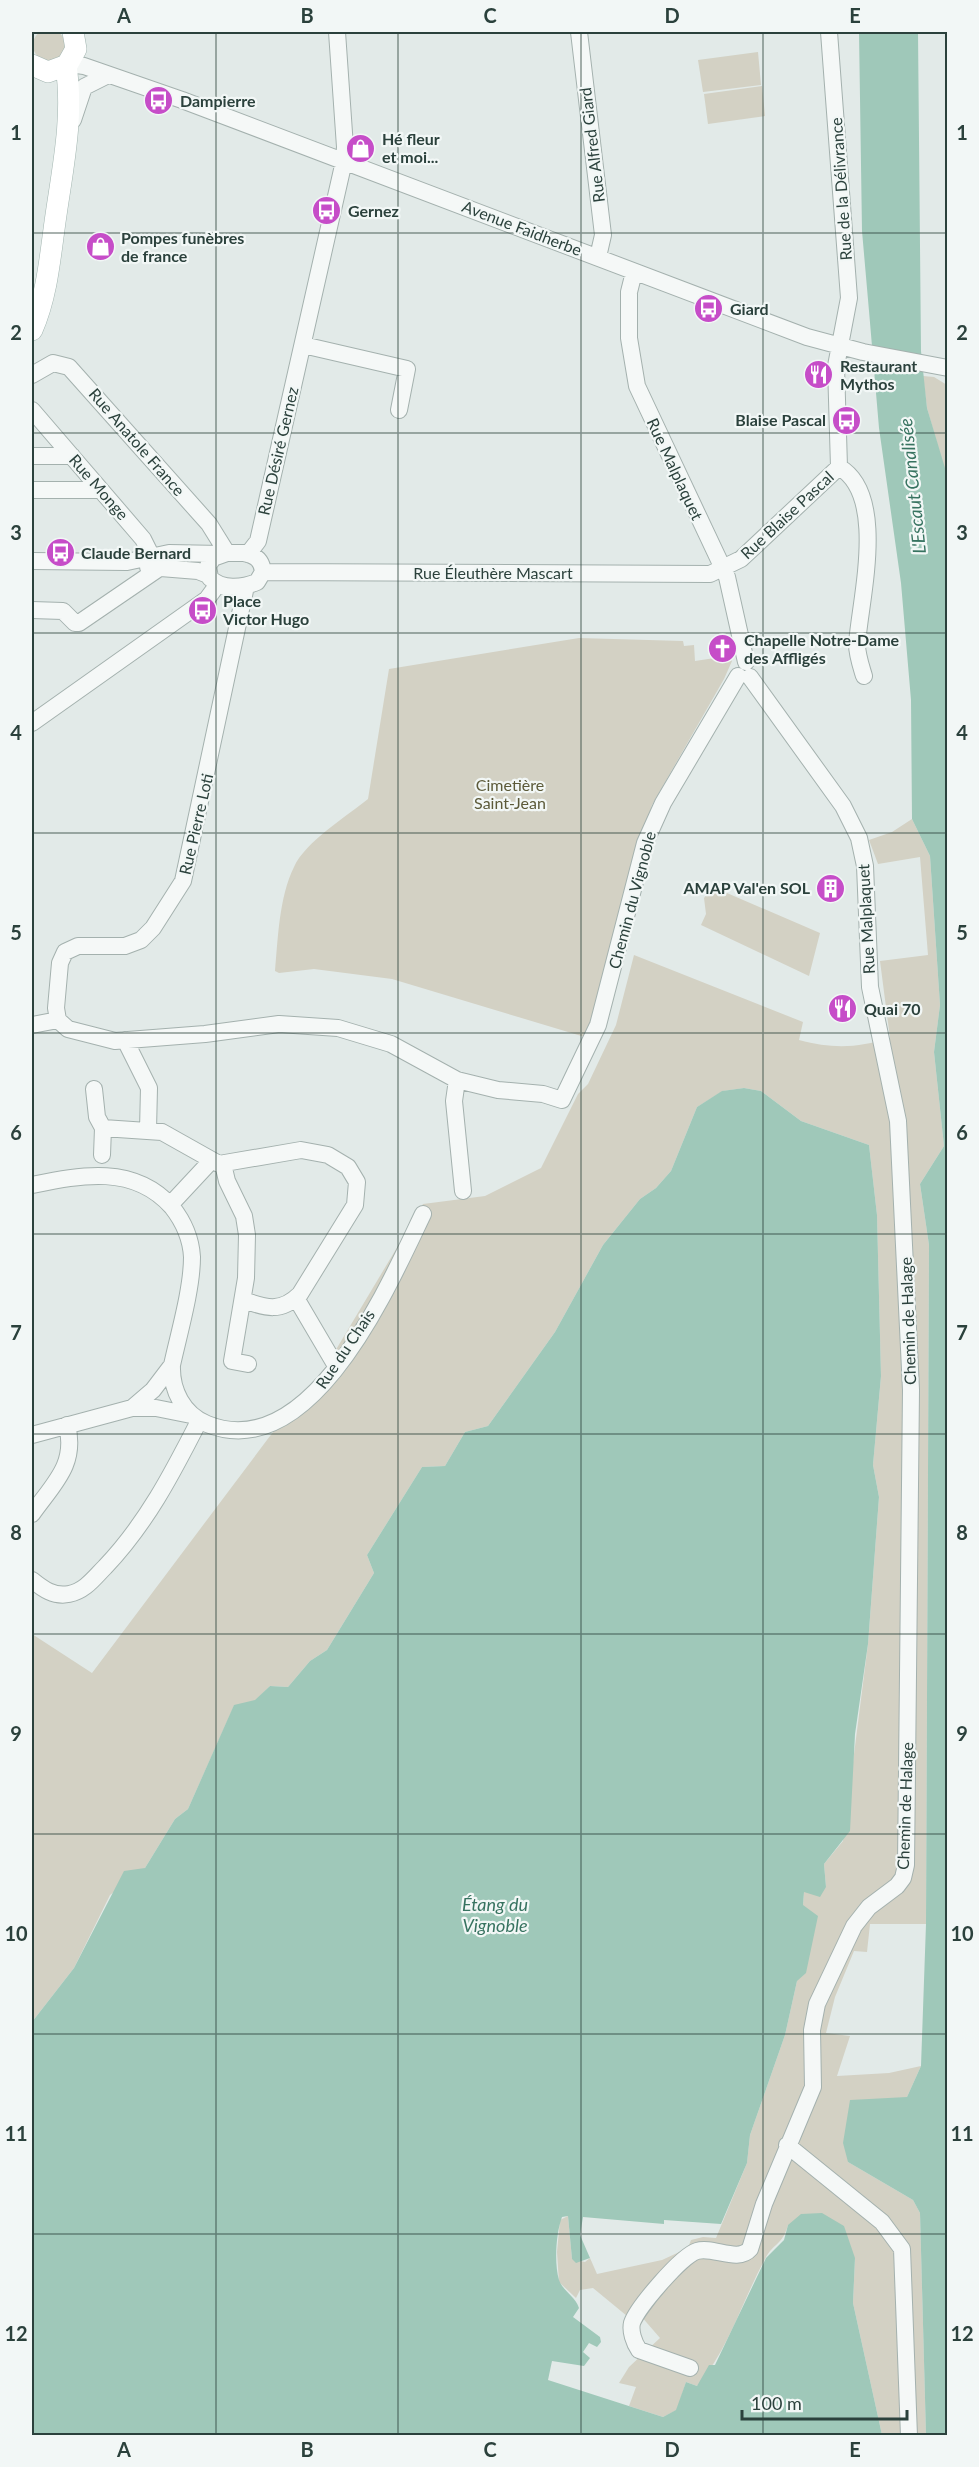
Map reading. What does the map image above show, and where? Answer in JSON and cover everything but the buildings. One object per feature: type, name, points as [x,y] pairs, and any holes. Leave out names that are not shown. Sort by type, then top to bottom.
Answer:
[{"type":"main road","points":[[33,321],[46,282],[66,147],[67,65],[75,53],[76,36]]},
{"type":"main road","points":[[32,64],[48,72],[67,65]]},
{"type":"street","name":"Rue Désiré Gernez","points":[[248,554],[258,541],[344,161],[337,32]]},
{"type":"street","name":"Rue Alfred Giard","points":[[579,32],[603,234],[598,257]]},
{"type":"street","name":"Rue de la Délivrance","points":[[829,32],[849,298],[838,346]]},
{"type":"street","name":"Avenue Faidherbe","points":[[76,36],[90,58],[160,86],[182,100]]},
{"type":"street","name":"Avenue Faidherbe","points":[[67,65],[108,75],[182,100],[634,272],[838,346],[948,368]]},
{"type":"street","points":[[66,147],[82,90],[93,81],[108,75]]},
{"type":"street","name":"Rue Malplaquet","points":[[634,272],[629,288],[629,338],[637,386],[724,569],[732,593],[745,672],[843,806],[859,838],[865,866],[870,987],[898,1121]]},
{"type":"street","points":[[303,345],[407,369],[399,410]]},
{"type":"street","name":"Rue Blaise Pascal","points":[[724,569],[741,559],[839,468],[836,372],[838,346]]},
{"type":"street","name":"Rue Anatole France","points":[[32,375],[52,363],[69,367],[212,528],[224,554]]},
{"type":"street","name":"Rue Monge","points":[[32,410],[143,539],[155,563]]},
{"type":"street","points":[[32,456],[72,456]]},
{"type":"street","points":[[839,468],[850,477],[866,515],[867,577],[857,645],[864,676]]},
{"type":"street","points":[[32,490],[101,490]]},
{"type":"street","points":[[32,561],[155,563],[194,571],[213,580],[246,585],[257,582],[263,572],[260,561],[248,554],[169,553],[155,563],[80,623],[75,622],[63,611],[32,610]]},
{"type":"street","points":[[32,723],[207,599],[213,580],[210,560],[224,554]]},
{"type":"street","name":"Rue Éleuthère Mascart","points":[[263,572],[697,574],[724,569]]},
{"type":"street","name":"Rue Pierre Loti","points":[[58,1020],[56,1008],[60,963],[66,952],[78,946],[125,946],[141,940],[153,928],[183,880],[246,585]]},
{"type":"street","name":"Chemin du Vignoble","points":[[457,1080],[498,1090],[543,1094],[562,1100],[598,1025],[648,836],[663,803],[745,672]]},
{"type":"street","points":[[32,1025],[58,1020],[69,1029],[110,1040],[205,1034],[259,1025],[315,1025],[356,1031],[383,1040],[457,1080],[454,1101],[463,1191]]},
{"type":"street","points":[[125,1040],[149,1088],[148,1130]]},
{"type":"street","points":[[94,1089],[97,1117],[103,1128],[102,1155]]},
{"type":"street","name":"Chemin de Halage","points":[[690,2368],[639,2350],[632,2330],[634,2319],[672,2270],[688,2255],[707,2249],[741,2255],[748,2252],[787,2145],[813,2087],[812,2030],[817,2004],[854,1926],[869,1907],[900,1882],[906,1865],[911,1390],[898,1121]]},
{"type":"street","points":[[103,1128],[148,1130],[172,1136],[217,1162],[247,1228],[247,1271],[232,1361],[248,1364]]},
{"type":"street","points":[[170,1205],[217,1162],[301,1150],[328,1155],[352,1171],[358,1188],[355,1205],[297,1298],[276,1309],[243,1300]]},
{"type":"street","points":[[32,1185],[82,1176],[111,1175],[146,1186],[170,1205],[185,1228],[192,1257],[172,1365],[178,1396],[195,1418],[155,1504],[126,1544],[87,1586],[78,1592],[60,1595],[50,1593],[32,1580]]},
{"type":"street","name":"Rue du Chais","points":[[32,1435],[132,1407],[156,1408],[235,1431],[267,1426],[302,1405],[336,1366],[395,1271],[423,1214]]},
{"type":"street","points":[[297,1298],[336,1366]]},
{"type":"street","name":"Rue du Chais","points":[[132,1407],[153,1390],[172,1365]]},
{"type":"street","points":[[32,1514],[67,1464],[70,1446],[67,1425]]},
{"type":"street","points":[[787,2145],[882,2222],[902,2249],[909,2436]]},
{"type":"green space","points":[[49,29],[60,34],[65,45],[60,56],[49,61],[38,56],[33,45],[38,34]]},
{"type":"green space","points":[[758,52],[761,85],[703,92],[698,60]]},
{"type":"green space","points":[[762,86],[765,116],[708,124],[704,94]]},
{"type":"green space","points":[[923,376],[934,377],[947,385],[947,478],[927,408]]},
{"type":"green space","name":"Cimetière Saint-Jean","points":[[579,638],[683,641],[684,646],[694,645],[695,661],[728,656],[732,661],[652,805],[624,895],[588,1038],[392,979],[314,969],[279,973],[275,971],[282,905],[294,867],[307,848],[368,799],[389,669]]},
{"type":"green space","points":[[912,819],[930,856],[940,1005],[934,1052],[944,1146],[920,1184],[929,1245],[926,1924],[870,1924],[867,1952],[854,1951],[835,1997],[826,2033],[850,2036],[837,2076],[889,2073],[921,2066],[907,2097],[848,2162],[913,2200],[920,2213],[926,2435],[882,2435],[853,2303],[855,2258],[788,2225],[783,2237],[765,2259],[727,2341],[708,2372],[697,2386],[686,2382],[677,2410],[663,2417],[629,2406],[636,2387],[619,2383],[629,2367],[660,2338],[634,2308],[627,2316],[593,2288],[580,2290],[576,2298],[559,2282],[557,2252],[560,2220],[568,2216],[572,2259],[585,2262],[590,2258],[597,2274],[662,2260],[688,2248],[691,2240],[703,2237],[716,2238],[747,2163],[750,2135],[785,2035],[797,1981],[804,1892],[826,1887],[824,1864],[843,1841],[868,1644],[879,1497],[873,1465],[881,1376],[877,1215],[869,1145],[801,1121],[761,1091],[744,1088],[723,1091],[697,1107],[671,1171],[656,1188],[640,1199],[603,1245],[555,1332],[488,1426],[465,1432],[445,1466],[422,1467],[367,1555],[374,1573],[327,1650],[310,1661],[288,1687],[270,1686],[255,1701],[234,1706],[188,1809],[175,1819],[145,1868],[110,1895],[74,1968],[32,2022],[32,1634],[92,1673],[270,1436],[325,1368],[423,1204],[485,1196],[541,1168],[578,1094],[588,1084],[616,1025],[634,955],[803,1022],[799,1040],[823,1045],[845,1046],[867,1044],[890,1038],[880,961],[928,955],[920,857],[878,864],[869,840],[892,832]]},
{"type":"green space","points":[[713,887],[820,933],[809,976],[701,925],[706,914],[704,898]]},
{"type":"water","name":"L'Escaut Canalisée","points":[[859,32],[918,32],[921,351],[927,408],[948,478],[947,2435],[926,2435],[920,2213],[913,2200],[848,2162],[843,2143],[850,2100],[907,2097],[921,2066],[926,1924],[929,1245],[920,1184],[944,1146],[934,1052],[940,1005],[930,856],[912,819],[911,700],[901,583],[879,428],[862,231]]},
{"type":"water","name":"Étang du Vignoble","points":[[744,1088],[761,1091],[801,1121],[869,1145],[877,1215],[881,1376],[873,1465],[879,1497],[868,1644],[855,1734],[850,1831],[824,1864],[826,1887],[820,1897],[804,1892],[803,1905],[818,1916],[806,1973],[797,1981],[785,2035],[750,2135],[747,2163],[721,2224],[664,2220],[664,2224],[583,2217],[580,2235],[590,2258],[576,2263],[572,2259],[568,2216],[562,2217],[556,2248],[559,2280],[579,2308],[573,2317],[600,2337],[601,2342],[597,2347],[589,2343],[583,2352],[590,2358],[584,2366],[552,2361],[548,2380],[663,2417],[676,2410],[686,2382],[697,2386],[709,2365],[715,2365],[766,2258],[784,2240],[788,2225],[801,2214],[822,2213],[844,2226],[855,2258],[853,2303],[882,2435],[32,2435],[32,2022],[74,1968],[124,1871],[145,1868],[175,1819],[188,1809],[234,1705],[255,1700],[270,1686],[288,1687],[310,1661],[327,1650],[374,1573],[367,1555],[422,1467],[445,1466],[465,1432],[488,1426],[555,1332],[603,1245],[640,1199],[656,1188],[671,1171],[697,1107],[722,1091]]},
{"type":"place","name":"Dampierre","points":[[159,101]]},
{"type":"place","name":"Hé fleur et moi...","points":[[361,148]]},
{"type":"place","name":"Gernez","points":[[327,211]]},
{"type":"place","name":"Pompes funèbres de france","points":[[100,247]]},
{"type":"place","name":"Giard","points":[[709,309]]},
{"type":"place","name":"Restaurant Mythos","points":[[819,375]]},
{"type":"place","name":"Blaise Pascal","points":[[847,420]]},
{"type":"place","name":"Claude Bernard","points":[[60,553]]},
{"type":"place","name":"Place Victor Hugo","points":[[202,610]]},
{"type":"place","name":"Chapelle Notre-Dame des Affligés","points":[[723,649]]},
{"type":"place","name":"AMAP Val'en SOL","points":[[831,888]]},
{"type":"place","name":"Quai 70","points":[[843,1009]]}]
